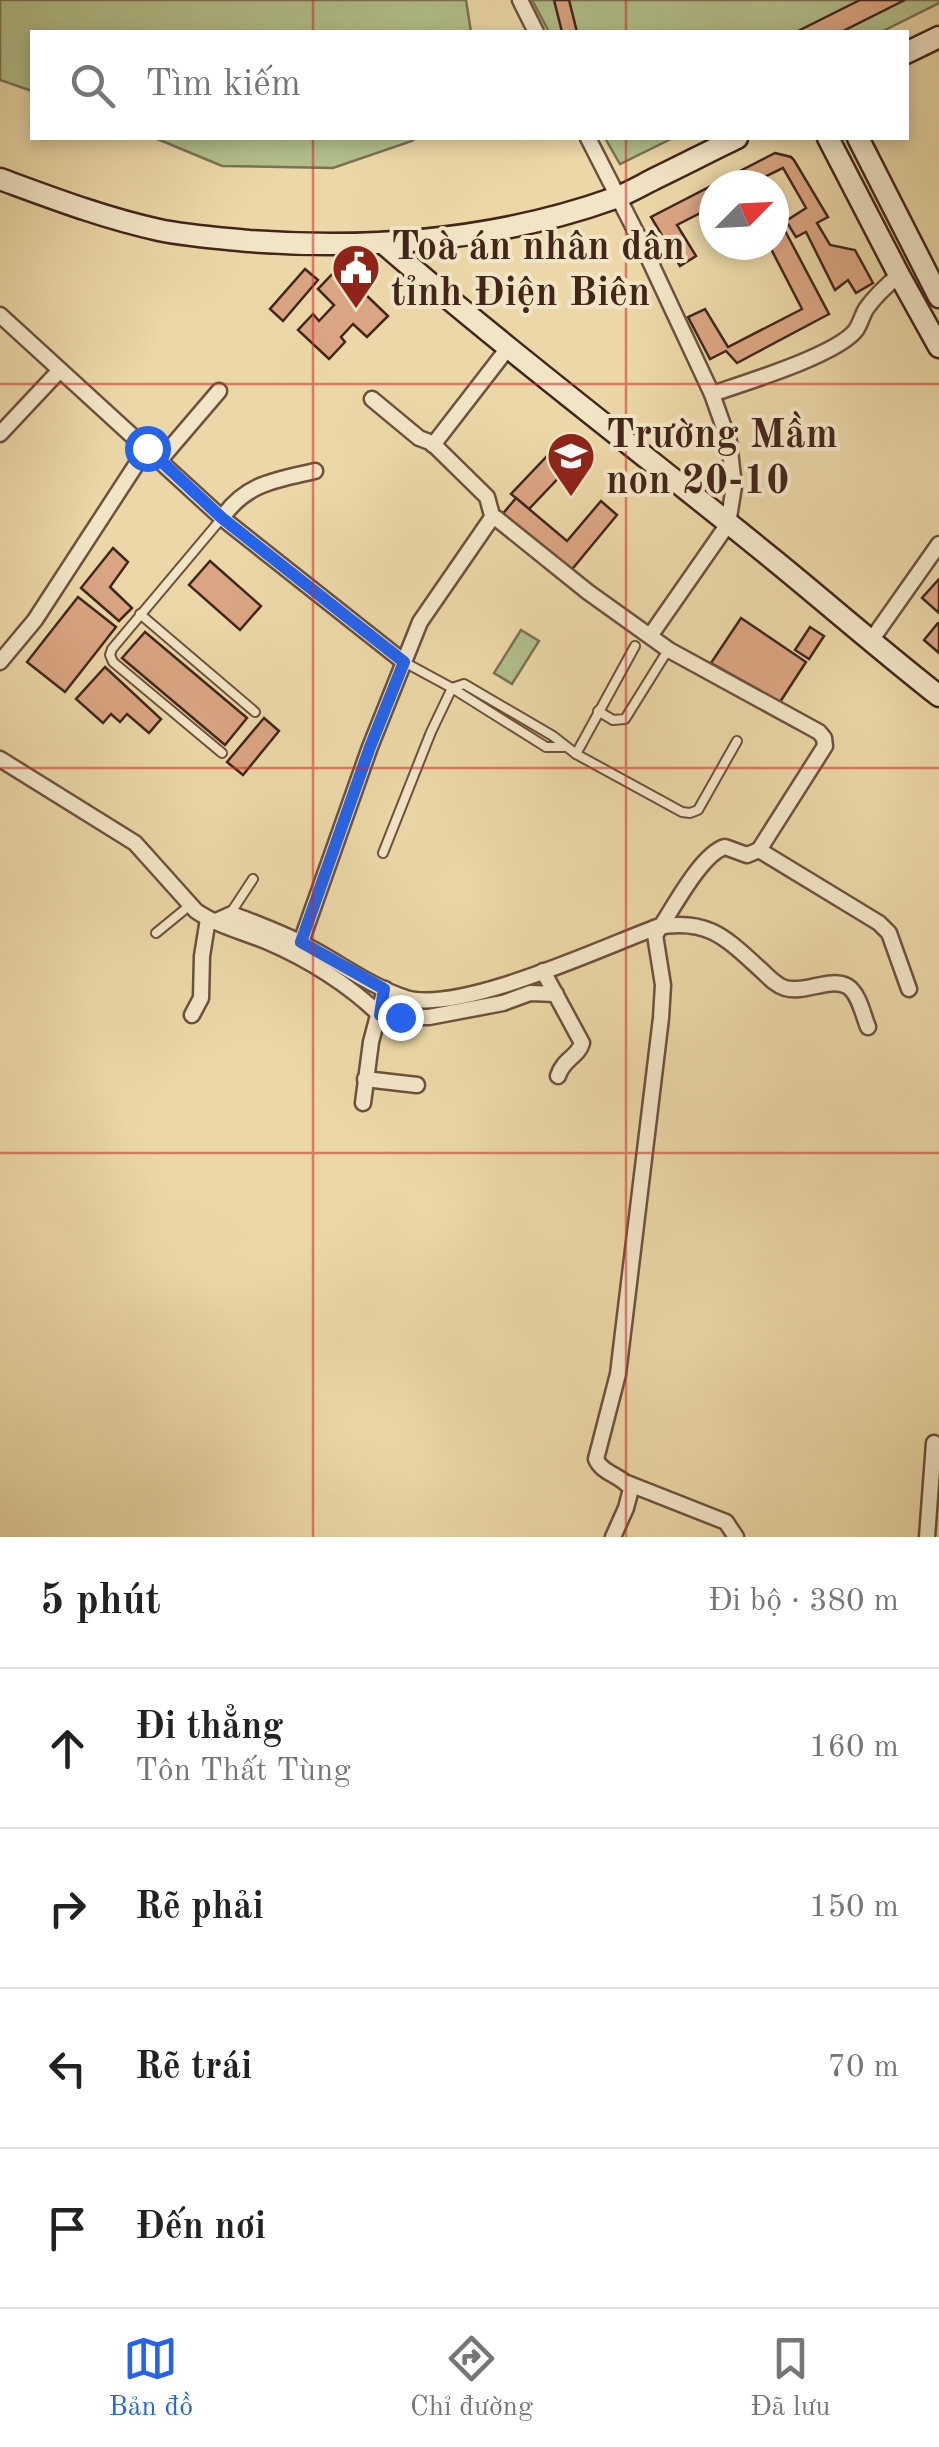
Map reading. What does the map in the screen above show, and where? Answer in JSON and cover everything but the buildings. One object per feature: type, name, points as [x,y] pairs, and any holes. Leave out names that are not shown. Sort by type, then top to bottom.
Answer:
[{"type":"street","points":[[520,0],[535,30]]},
{"type":"street","points":[[909,51],[939,36]]},
{"type":"street","points":[[589,140],[712,394],[729,442],[734,486],[728,524],[650,636]]},
{"type":"street","points":[[0,179],[160,230],[283,243],[383,243],[488,231],[617,198],[733,140]]},
{"type":"street","points":[[829,140],[939,347]]},
{"type":"street","points":[[859,140],[884,191],[930,259],[939,297]]},
{"type":"street","points":[[862,203],[884,191]]},
{"type":"street","points":[[383,243],[939,696]]},
{"type":"street","points":[[712,394],[781,370],[846,338],[856,330],[880,292],[898,275],[930,259]]},
{"type":"street","points":[[0,314],[222,518],[404,662]]},
{"type":"street","points":[[433,444],[508,348]]},
{"type":"street","points":[[0,434],[60,370]]},
{"type":"street","points":[[160,460],[218,391]]},
{"type":"street","points":[[372,400],[419,438],[433,444],[487,497],[493,518],[588,592],[668,650],[824,738],[825,746],[759,850],[747,855],[725,847],[714,852],[656,935],[663,985],[662,1018],[618,1374],[596,1459],[599,1466],[627,1483],[726,1522],[736,1537]]},
{"type":"street","points":[[0,662],[35,620],[147,448]]},
{"type":"street","points":[[222,518],[232,503],[249,490],[314,471]]},
{"type":"street","points":[[301,942],[370,747],[420,622],[493,518]]},
{"type":"street","points":[[870,642],[939,544]]},
{"type":"street","points":[[0,758],[134,843],[189,906],[211,920],[301,959],[358,994],[380,1015]]},
{"type":"street","points":[[759,850],[879,922],[889,933],[909,989]]},
{"type":"street","points":[[211,920],[230,914],[301,942],[384,989],[408,998],[446,1000],[542,971],[661,926],[698,926],[725,936],[776,983],[788,989],[845,985],[855,993],[868,1027]]},
{"type":"street","points":[[192,1014],[201,998],[202,956],[211,920]]},
{"type":"street","points":[[542,971],[582,1043],[580,1050],[563,1064],[558,1076]]},
{"type":"street","points":[[362,1103],[384,989]]},
{"type":"street","points":[[380,1015],[388,1012],[409,1018],[429,1017],[504,1003],[530,993],[556,994]]},
{"type":"street","points":[[365,1079],[417,1086]]},
{"type":"street","points":[[927,1537],[934,1443]]},
{"type":"street","points":[[613,1537],[630,1494],[627,1483]]},
{"type":"lane","points":[[222,518],[140,614],[110,656],[222,753]]},
{"type":"lane","points":[[140,614],[256,712]]},
{"type":"lane","points":[[576,754],[635,646]]},
{"type":"lane","points":[[598,711],[613,720],[626,719],[668,650]]},
{"type":"lane","points":[[404,662],[546,747],[564,747],[682,812],[698,810],[738,741]]},
{"type":"lane","points":[[383,853],[452,688]]},
{"type":"lane","points":[[230,914],[253,879]]},
{"type":"lane","points":[[156,933],[189,906]]},
{"type":"green space","points":[[0,0],[466,0],[471,30],[30,30],[30,90],[0,80]]},
{"type":"green space","points":[[532,0],[939,0],[885,30],[548,30]]},
{"type":"green space","points":[[160,140],[413,140],[333,168],[222,166]]},
{"type":"green space","points":[[606,140],[669,140],[620,164]]},
{"type":"green space","points":[[521,630],[539,641],[512,684],[494,673]]},
{"type":"place","name":"Toà án nhân dân tỉnh Điện Biên","points":[[356,310]]},
{"type":"place","name":"Trường Mầm non 20-10","points":[[571,498]]},
{"type":"route","points":[[147,448],[222,518],[404,662],[301,942],[384,989],[380,1015],[388,1012],[400,1017]]}]
